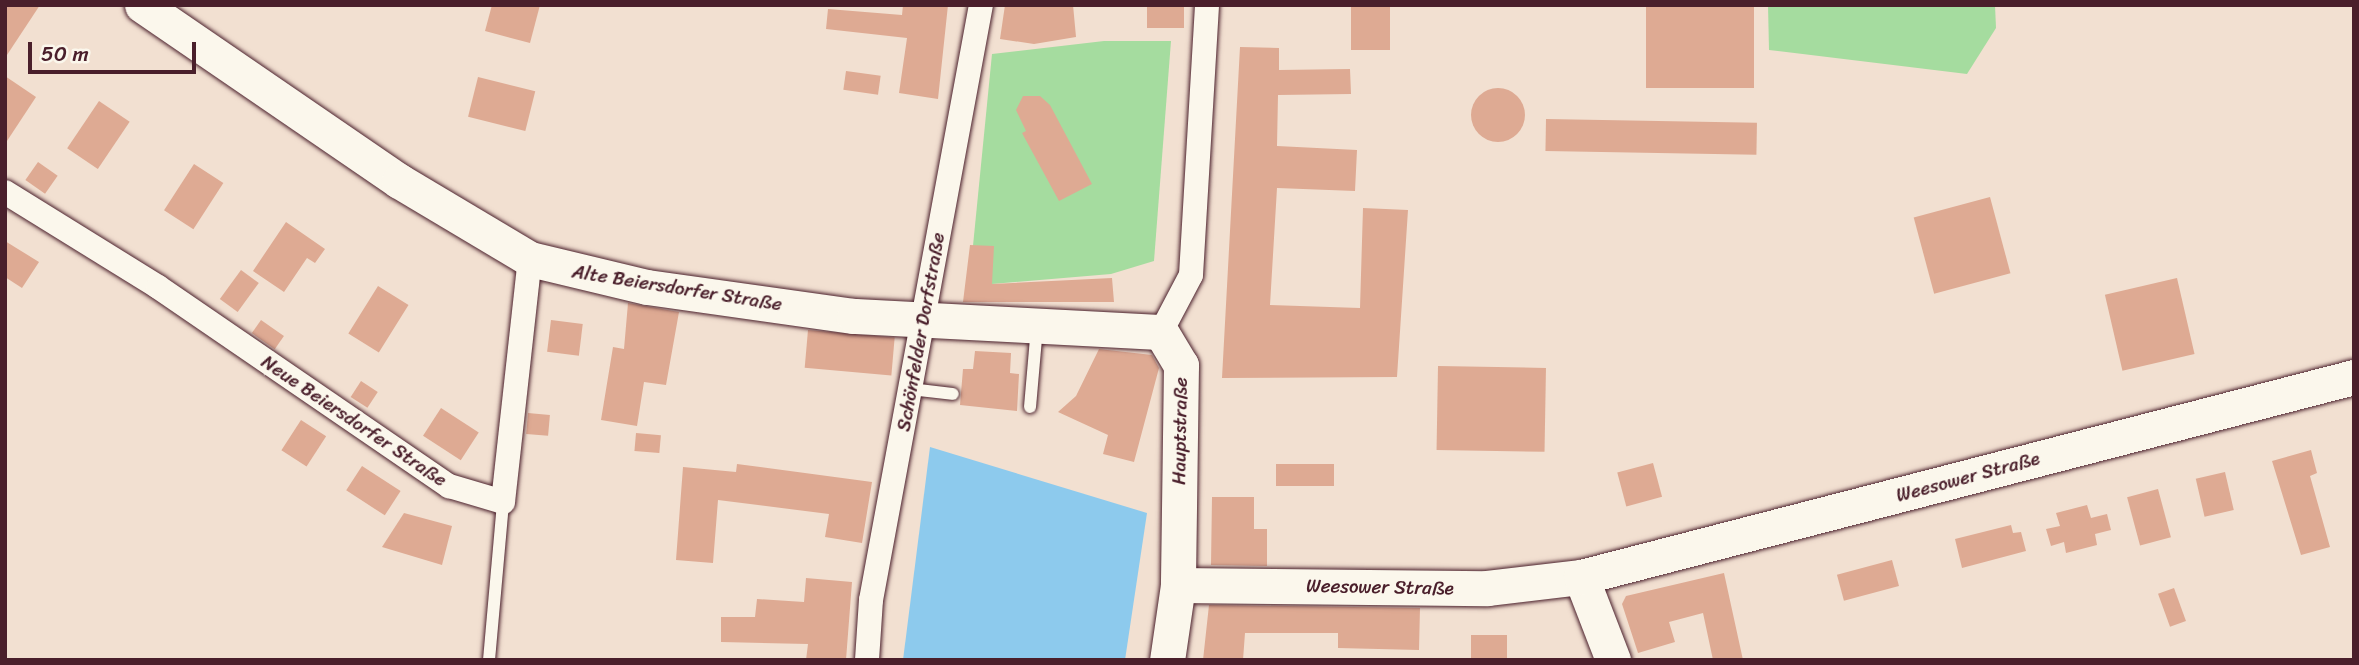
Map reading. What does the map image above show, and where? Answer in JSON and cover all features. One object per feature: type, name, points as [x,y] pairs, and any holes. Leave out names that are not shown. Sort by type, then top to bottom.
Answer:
[{"type":"main road","name":"Alte Beiersdorfer Straße","points":[[142,5],[399,181],[530,259],[647,286],[926,322],[1161,332]]},
{"type":"main road","name":"Hauptstraße","points":[[1161,332],[1181,365],[1178,585],[1167,660]]},
{"type":"main road","name":"Weesower Straße","points":[[1178,585],[1487,588],[1581,577],[2354,377]]},
{"type":"main road","points":[[1581,577],[1613,660]]},
{"type":"street","name":"Schönfelder Dorfstraße","points":[[867,660],[871,600],[910,389],[926,322],[981,5]]},
{"type":"street","points":[[1161,332],[1191,275],[1207,5]]},
{"type":"street","name":"Neue Beiersdorfer Straße","points":[[5,192],[158,287],[449,486],[503,502]]},
{"type":"street","points":[[503,502],[530,259]]},
{"type":"lane","points":[[1030,407],[1037,325]]},
{"type":"lane","points":[[910,389],[953,394]]},
{"type":"lane","points":[[489,660],[503,502]]},
{"type":"green space","points":[[1768,5],[1995,5],[1996,28],[1967,74],[1769,50]]},
{"type":"green space","points":[[1104,41],[1171,41],[1154,261],[1111,274],[969,286],[992,54]]},
{"type":"water","points":[[930,447],[1147,513],[1125,660],[903,660]]},
{"type":"building","points":[[5,5],[40,5],[5,58]]},
{"type":"building","points":[[492,5],[540,5],[530,43],[485,31]]},
{"type":"building","points":[[903,5],[948,5],[938,99],[899,93],[907,38],[826,29],[828,9],[902,15]]},
{"type":"building","points":[[1005,5],[1073,5],[1076,37],[1034,44],[1000,39]]},
{"type":"building","points":[[1147,5],[1184,5],[1184,28],[1147,28]]},
{"type":"building","points":[[1351,5],[1390,5],[1390,50],[1351,50]]},
{"type":"building","points":[[1646,5],[1754,5],[1754,88],[1646,88]]},
{"type":"building","points":[[1240,47],[1279,48],[1279,70],[1350,69],[1351,94],[1278,95],[1277,146],[1357,150],[1355,191],[1277,188],[1270,305],[1360,308],[1363,208],[1408,210],[1397,377],[1222,378]]},
{"type":"building","points":[[846,71],[881,76],[878,95],[843,90]]},
{"type":"building","points":[[5,76],[36,97],[5,144]]},
{"type":"building","points":[[478,77],[535,91],[525,131],[468,117]]},
{"type":"building","points":[[1498,88],[1517,96],[1525,115],[1517,134],[1498,142],[1479,134],[1471,115],[1479,96]]},
{"type":"building","points":[[1023,96],[1040,96],[1050,105],[1092,184],[1059,201],[1022,133],[1026,131],[1016,110]]},
{"type":"building","points":[[99,101],[130,122],[98,169],[67,148]]},
{"type":"building","points":[[1546,119],[1757,123],[1756,155],[1545,151]]},
{"type":"building","points":[[38,162],[58,176],[45,194],[25,180]]},
{"type":"building","points":[[194,164],[223,183],[193,229],[164,210]]},
{"type":"building","points":[[1990,197],[2010,273],[1934,294],[1914,217]]},
{"type":"building","points":[[286,222],[325,249],[315,263],[307,258],[284,292],[253,271]]},
{"type":"building","points":[[5,241],[39,262],[22,288],[5,277]]},
{"type":"building","points":[[970,245],[994,246],[992,284],[1112,278],[1114,302],[963,302]]},
{"type":"building","points":[[241,270],[259,283],[238,312],[220,299]]},
{"type":"building","points":[[2177,278],[2195,354],[2122,371],[2105,295]]},
{"type":"building","points":[[378,286],[409,305],[379,353],[348,333]]},
{"type":"building","points":[[628,303],[679,312],[666,385],[644,382],[637,426],[601,420],[613,347],[624,349]]},
{"type":"building","points":[[261,320],[284,336],[275,349],[252,333]]},
{"type":"building","points":[[551,320],[583,324],[579,356],[547,352]]},
{"type":"building","points":[[808,330],[895,338],[891,375],[805,368]]},
{"type":"building","points":[[1099,349],[1152,355],[1159,368],[1134,462],[1103,454],[1108,435],[1058,412],[1076,396]]},
{"type":"building","points":[[975,351],[1011,353],[1010,373],[1019,374],[1017,411],[960,405],[963,369],[973,369]]},
{"type":"building","points":[[1438,366],[1546,368],[1545,452],[1437,450]]},
{"type":"building","points":[[361,381],[378,392],[367,408],[351,397]]},
{"type":"building","points":[[441,408],[479,433],[461,460],[423,436]]},
{"type":"building","points":[[528,413],[550,415],[548,436],[526,434]]},
{"type":"building","points":[[301,420],[326,436],[307,467],[281,450]]},
{"type":"building","points":[[636,433],[661,435],[659,453],[634,451]]},
{"type":"building","points":[[2311,450],[2317,473],[2310,476],[2330,547],[2301,555],[2272,461]]},
{"type":"building","points":[[1653,463],[1662,497],[1626,506],[1617,473]]},
{"type":"building","points":[[737,464],[872,482],[862,543],[825,537],[829,514],[718,500],[713,563],[676,560],[683,467],[736,472]]},
{"type":"building","points":[[1276,464],[1334,464],[1334,486],[1276,486]]},
{"type":"building","points":[[362,466],[401,491],[385,515],[346,490]]},
{"type":"building","points":[[2225,472],[2234,510],[2205,517],[2196,479]]},
{"type":"building","points":[[2158,489],[2171,537],[2140,546],[2127,497]]},
{"type":"building","points":[[1212,497],[1254,497],[1254,529],[1267,529],[1267,566],[1211,565]]},
{"type":"building","points":[[2087,505],[2091,518],[2107,514],[2111,530],[2095,534],[2097,545],[2066,553],[2064,542],[2051,546],[2046,529],[2060,526],[2056,513]]},
{"type":"building","points":[[404,513],[452,526],[442,565],[382,547]]},
{"type":"building","points":[[2011,525],[2013,533],[2021,532],[2026,551],[1962,568],[1955,539]]},
{"type":"building","points":[[1892,560],[1899,586],[1844,601],[1837,575]]},
{"type":"building","points":[[1724,573],[1743,660],[1713,660],[1703,613],[1669,622],[1675,642],[1638,653],[1622,604],[1626,596]]},
{"type":"building","points":[[806,578],[852,582],[846,660],[806,660],[808,644],[721,642],[721,617],[755,617],[757,599],[804,602]]},
{"type":"building","points":[[2174,588],[2186,621],[2170,627],[2158,594]]},
{"type":"building","points":[[1209,605],[1420,608],[1419,650],[1338,648],[1338,633],[1245,633],[1243,660],[1203,660]]},
{"type":"building","points":[[1471,635],[1507,635],[1507,660],[1471,660]]}]
